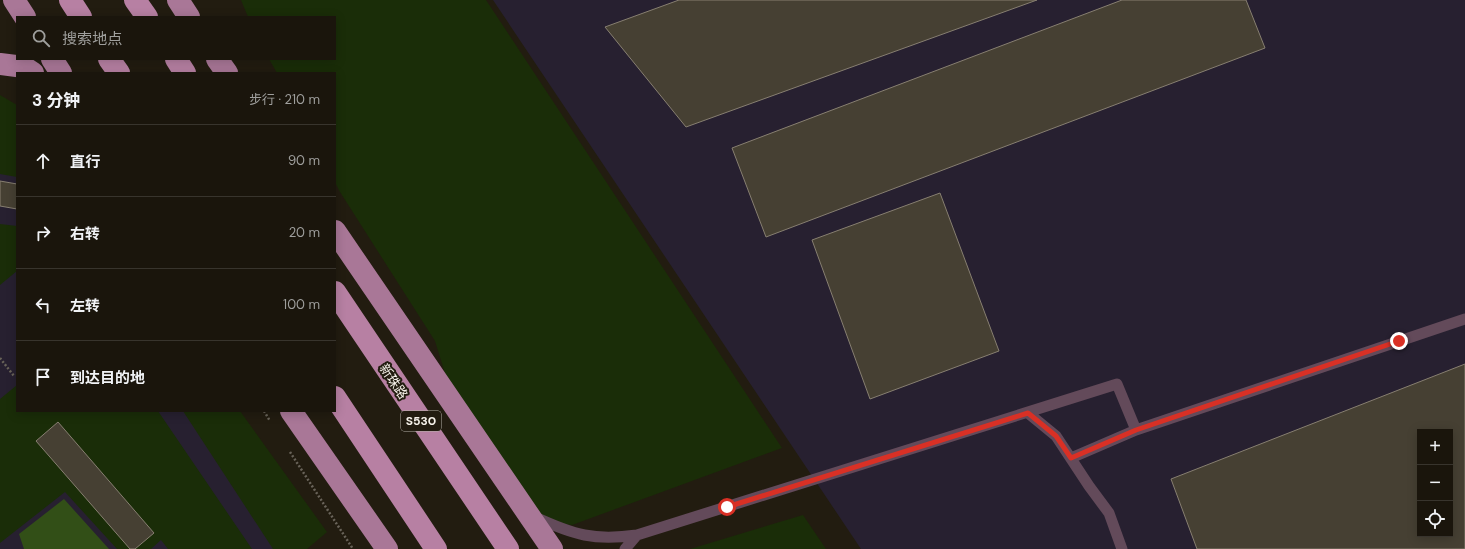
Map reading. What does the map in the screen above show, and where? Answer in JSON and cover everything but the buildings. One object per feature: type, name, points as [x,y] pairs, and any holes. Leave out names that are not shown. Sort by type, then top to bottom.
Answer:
[{"type":"highway","points":[[70,0],[80,16]]},
{"type":"highway","points":[[136,0],[146,16]]},
{"type":"highway","points":[[110,60],[118,72]]},
{"type":"highway","points":[[177,60],[184,72]]},
{"type":"highway","name":"新珠路","points":[[336,293],[508,549]]},
{"type":"highway","points":[[336,399],[436,549]]},
{"type":"main road","points":[[14,0],[24,16]]},
{"type":"main road","points":[[178,0],[188,16]]},
{"type":"main road","points":[[193,16],[195,0]]},
{"type":"main road","points":[[53,60],[60,72]]},
{"type":"main road","points":[[219,60],[226,72]]},
{"type":"main road","points":[[0,64],[24,67],[32,72]]},
{"type":"main road","points":[[336,232],[552,549]]},
{"type":"main road","points":[[292,412],[386,549]]},
{"type":"lane","points":[[1071,458],[1136,430],[1465,319]]},
{"type":"lane","points":[[528,514],[561,529],[585,536],[615,538],[637,535],[1117,384],[1136,430]]},
{"type":"lane","points":[[1028,413],[1056,436],[1109,513],[1122,549]]},
{"type":"lane","points":[[625,549],[637,535]]},
{"type":"path","points":[[0,358],[14,376]]},
{"type":"path","points":[[265,412],[272,424]]},
{"type":"path","points":[[288,449],[353,549]]},
{"type":"shaded area","points":[[493,0],[1465,0],[1465,549],[861,549]]},
{"type":"shaded area","points":[[0,158],[16,162],[16,412],[212,412],[307,549],[0,549]]},
{"type":"green space","points":[[241,0],[486,0],[782,448],[572,525],[534,520],[453,399],[435,341],[336,184],[336,72],[276,72],[270,60],[336,60],[336,16],[248,16]]},
{"type":"green space","points":[[0,95],[16,104],[16,177],[0,174]]},
{"type":"green space","points":[[0,224],[16,226],[16,272],[0,285]]},
{"type":"green space","points":[[16,386],[16,412],[159,412],[252,549],[168,549],[161,540],[151,549],[117,549],[65,492],[0,543],[0,399]]},
{"type":"green space","points":[[184,412],[241,412],[327,532],[307,549],[273,549]]},
{"type":"green space","points":[[64,499],[109,549],[24,549],[19,534]]},
{"type":"green space","points":[[803,515],[826,549],[690,549]]},
{"type":"route","points":[[727,507],[1028,413],[1056,436],[1071,458],[1136,430],[1399,341]]}]
